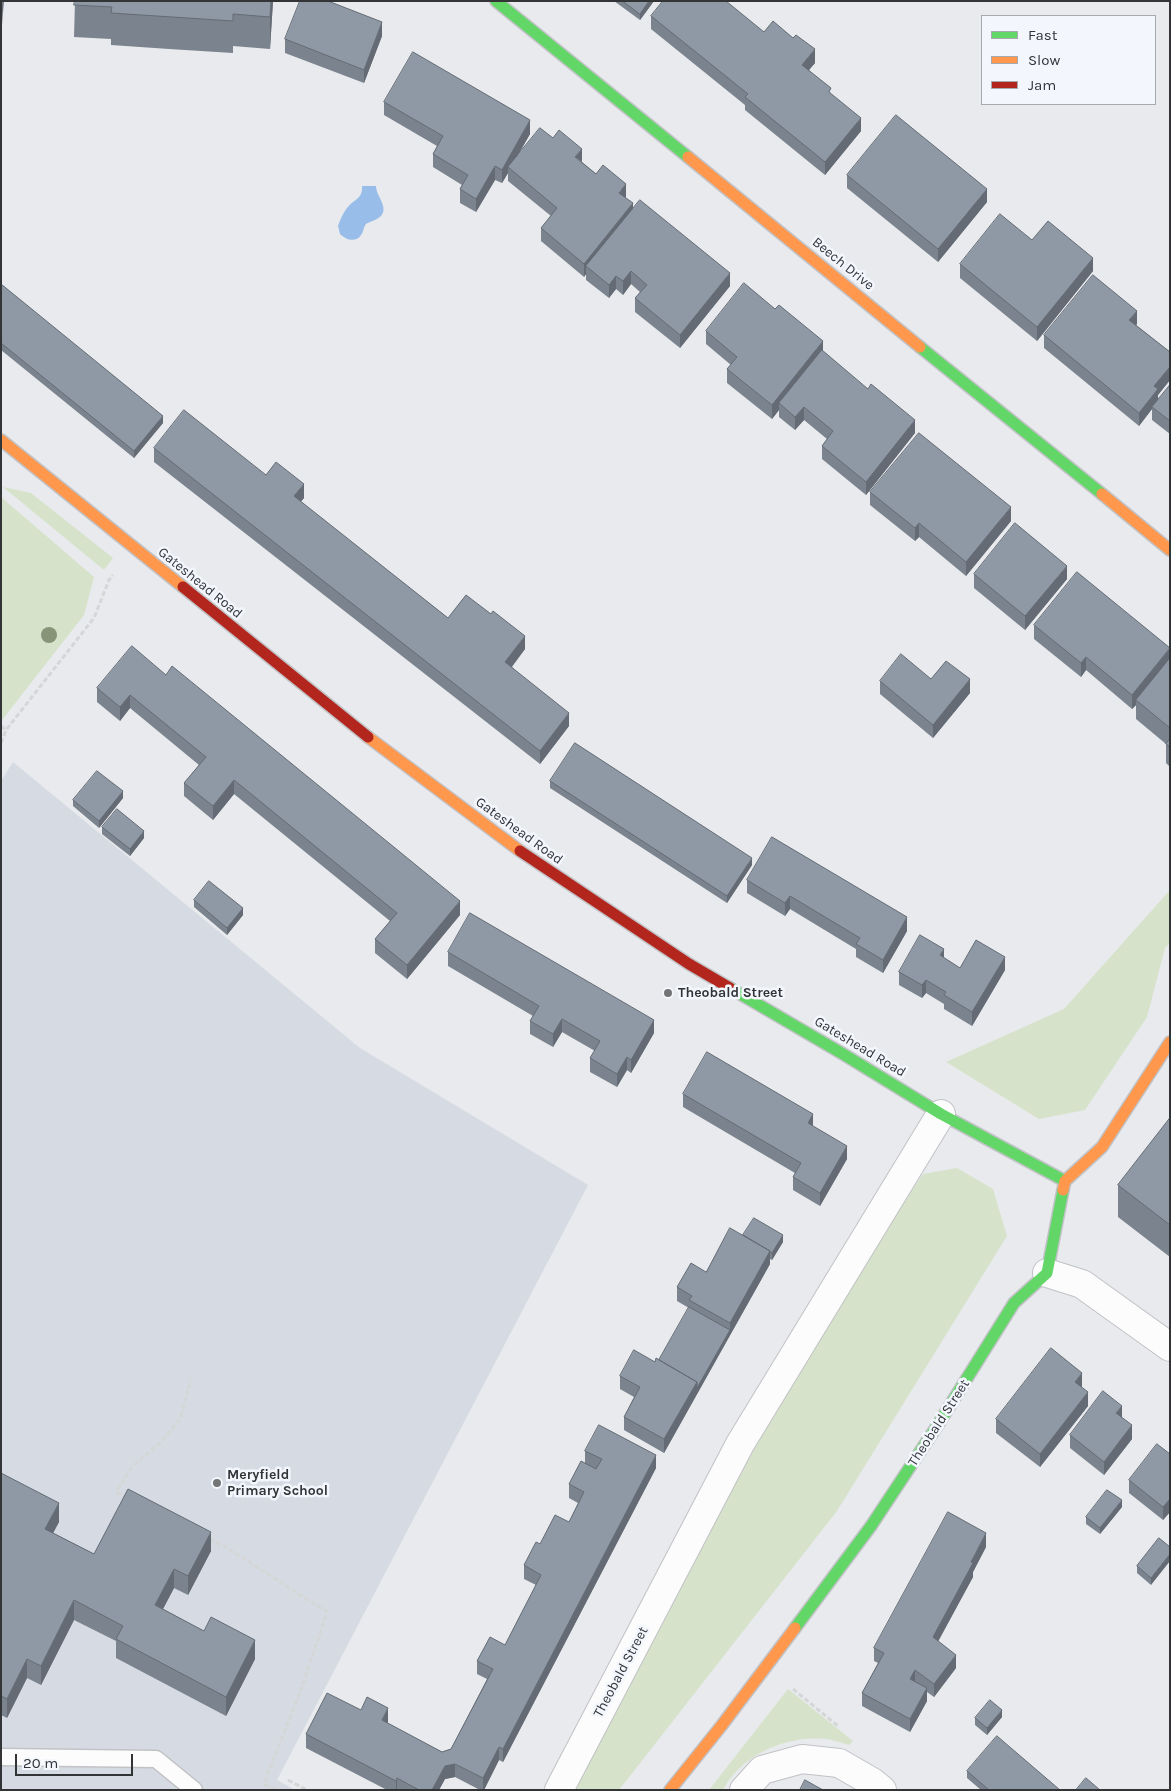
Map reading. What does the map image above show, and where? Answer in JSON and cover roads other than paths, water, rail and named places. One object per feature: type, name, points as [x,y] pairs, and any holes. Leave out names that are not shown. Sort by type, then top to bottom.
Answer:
[{"type":"street","name":"Beech Drive","points":[[496,1],[1170,550]]},
{"type":"street","name":"Gateshead Road","points":[[1,440],[385,751],[530,859],[689,964],[835,1049],[941,1114],[1065,1182]]},
{"type":"street","points":[[1170,1042],[1102,1147],[1065,1182],[1047,1273],[1082,1284],[1170,1346]]},
{"type":"street","name":"Theobald Street","points":[[559,1790],[740,1444],[941,1114]]},
{"type":"street","name":"Theobald Street","points":[[670,1790],[722,1725],[871,1526],[939,1423],[1014,1303],[1047,1273]]},
{"type":"street","points":[[744,1790],[762,1770],[802,1759],[839,1763],[882,1790]]},
{"type":"lane","points":[[1,1757],[13,1759],[156,1759],[194,1790]]},
{"type":"water","points":[[362,186],[376,186],[384,209],[381,216],[366,224],[359,238],[351,240],[340,234],[338,226],[346,210],[360,196]]},
{"type":"place","name":"Theobald Street","points":[[668,993]]},
{"type":"place","name":"Meryfield Primary School","points":[[217,1483]]}]
